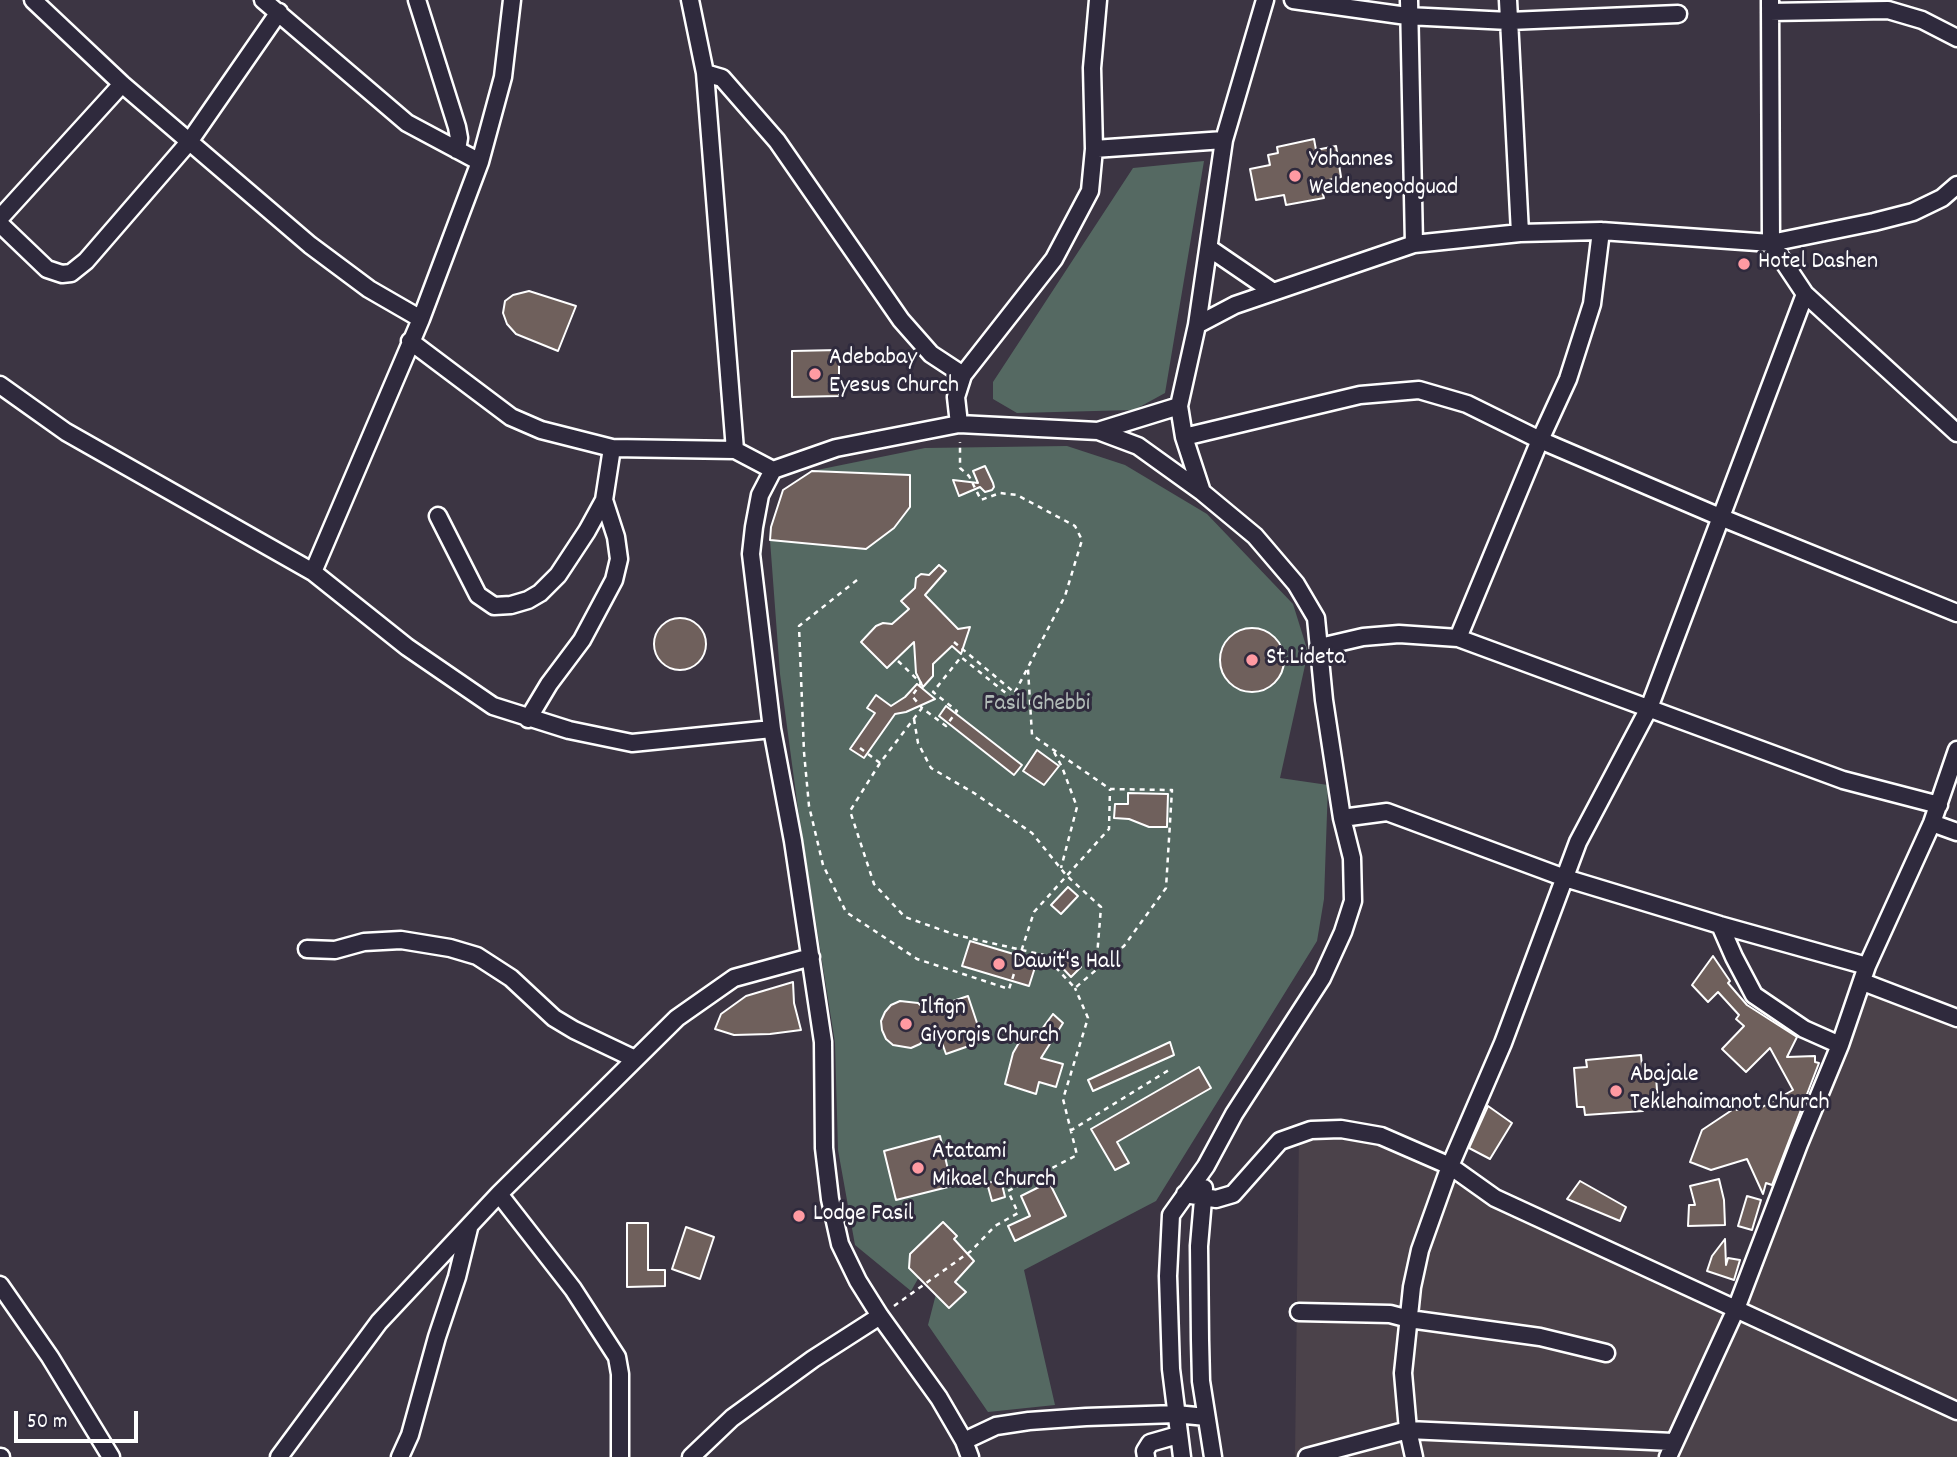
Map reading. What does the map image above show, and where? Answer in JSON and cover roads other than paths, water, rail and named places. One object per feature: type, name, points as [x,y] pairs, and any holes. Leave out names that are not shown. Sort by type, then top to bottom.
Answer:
[{"type":"street","points":[[33,0],[122,84],[310,245],[369,289],[421,319]]},
{"type":"street","points":[[264,0],[407,123],[480,162]]},
{"type":"street","points":[[417,0],[457,127],[457,150]]},
{"type":"street","points":[[313,572],[421,319],[480,162],[503,77],[512,0]]},
{"type":"street","points":[[690,0],[705,73],[735,450]]},
{"type":"street","points":[[959,424],[956,397],[963,375],[1054,259],[1090,191],[1094,149],[1092,68],[1098,0]]},
{"type":"street","points":[[1202,492],[1184,437],[1179,405],[1198,325],[1224,140],[1265,0]]},
{"type":"street","points":[[1293,0],[1408,8],[1509,21],[1678,14]]},
{"type":"street","points":[[1508,0],[1520,233]]},
{"type":"street","points":[[1957,38],[1922,20],[1888,10],[1770,6],[1771,243],[1805,293],[1957,433]]},
{"type":"street","points":[[1408,8],[1414,244]]},
{"type":"street","points":[[0,224],[47,269],[62,274],[71,273],[86,261],[189,142],[279,12]]},
{"type":"street","points":[[705,73],[722,78],[777,141],[901,320],[931,354],[963,375]]},
{"type":"street","points":[[0,218],[122,84]]},
{"type":"street","points":[[1094,149],[1224,140]]},
{"type":"street","points":[[1198,325],[1235,305],[1272,291],[1414,244],[1520,233],[1601,232],[1771,243],[1913,212],[1942,198],[1957,185]]},
{"type":"street","points":[[1458,638],[1568,379],[1592,303],[1601,232]]},
{"type":"street","points":[[1209,248],[1272,291]]},
{"type":"street","points":[[1414,1457],[1408,1430],[1403,1373],[1412,1287],[1420,1250],[1450,1166],[1503,1043],[1578,842],[1649,708],[1805,293]]},
{"type":"street","points":[[410,341],[511,416],[541,430],[612,448],[735,450],[773,470]]},
{"type":"street","points":[[0,385],[66,432],[313,572],[407,647],[493,706],[528,719],[632,743],[772,729]]},
{"type":"street","points":[[1184,437],[1360,395],[1419,390],[1467,404],[1540,440],[1957,614]]},
{"type":"street","points":[[1098,431],[1179,405]]},
{"type":"street","points":[[970,1457],[964,1441],[939,1398],[880,1316],[858,1281],[840,1244],[830,1199],[824,1147],[823,1042],[793,841],[772,729],[751,554],[760,495],[773,470],[836,448],[959,424],[1098,431],[1138,446],[1202,492],[1255,536],[1296,584],[1316,618],[1324,700],[1342,818],[1352,858],[1353,901],[1343,932],[1322,978],[1234,1114],[1206,1166],[1171,1215],[1168,1276],[1171,1369],[1182,1457]]},
{"type":"street","points":[[438,516],[478,595],[494,606],[528,600],[540,593],[558,575],[587,531],[604,500],[612,448]]},
{"type":"street","points":[[528,719],[549,684],[582,640],[614,580],[619,559],[617,537],[604,500]]},
{"type":"street","points":[[1320,647],[1363,636],[1399,634],[1458,638],[1843,780],[1939,805]]},
{"type":"street","points":[[1307,1457],[1408,1430],[1670,1449],[1736,1309],[1840,1045],[1867,966],[1932,823],[1957,750]]},
{"type":"street","points":[[1342,818],[1387,812],[1565,878],[1867,966]]},
{"type":"street","points":[[1932,823],[1957,832]]},
{"type":"street","points":[[1720,925],[1754,995],[1804,1029],[1840,1045]]},
{"type":"street","points":[[307,949],[335,950],[364,943],[401,940],[450,948],[477,956],[511,978],[554,1018],[635,1059]]},
{"type":"street","points":[[279,1457],[379,1322],[499,1194],[677,1018],[734,978],[811,957]]},
{"type":"street","points":[[1863,982],[1957,1018]]},
{"type":"street","points":[[1185,1194],[1216,1199],[1233,1194],[1280,1141],[1311,1130],[1341,1129],[1381,1136],[1450,1166],[1495,1198],[1957,1411]]},
{"type":"street","points":[[1206,1166],[1199,1247],[1201,1381],[1213,1457]]},
{"type":"street","points":[[499,1194],[573,1289],[617,1357],[620,1374],[620,1457]]},
{"type":"street","points":[[400,1457],[410,1435],[470,1225]]},
{"type":"street","points":[[1168,1276],[1199,1276]]},
{"type":"street","points":[[0,1285],[50,1357],[111,1457]]},
{"type":"street","points":[[1299,1312],[1390,1314],[1540,1337],[1606,1353]]},
{"type":"street","points":[[691,1457],[732,1418],[813,1359],[880,1316]]},
{"type":"street","points":[[964,1441],[996,1426],[1029,1421],[1177,1414],[1206,1417]]},
{"type":"street","points":[[1146,1457],[1145,1451],[1150,1443],[1178,1435]]},
{"type":"place","name":"Yohannes Weldenegodguad","points":[[1295,176]]},
{"type":"place","name":"Hotel Dashen","points":[[1744,264]]},
{"type":"place","name":"Adebabay Eyesus Church","points":[[815,374]]},
{"type":"place","name":"St.Lideta","points":[[1252,660]]},
{"type":"place","name":"Dawit's Hall","points":[[999,964]]},
{"type":"place","name":"Ilfign Giyorgis Church","points":[[906,1024]]},
{"type":"place","name":"Abajale Teklehaimanot Church","points":[[1616,1091]]},
{"type":"place","name":"Atatami Mikael Church","points":[[918,1168]]},
{"type":"place","name":"Lodge Fasil","points":[[799,1216]]},
{"type":"park label","name":"Fasil Ghebbi","points":[[1037,706]]}]
